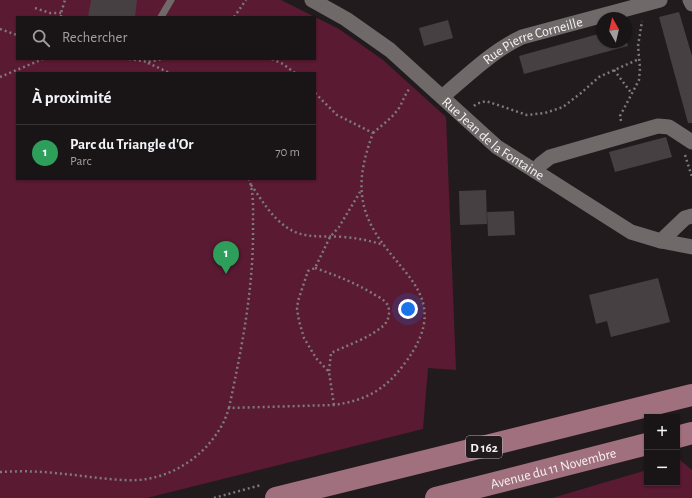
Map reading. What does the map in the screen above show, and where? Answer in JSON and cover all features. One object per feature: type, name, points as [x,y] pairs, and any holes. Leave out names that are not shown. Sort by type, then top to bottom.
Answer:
[{"type":"main road","name":"D 162","points":[[276,498],[692,395]]},
{"type":"main road","points":[[680,436],[692,433]]},
{"type":"main road","name":"Avenue du 11 Novembre","points":[[436,498],[644,445]]},
{"type":"street","name":"Rue Jean de la Fontaine","points":[[312,0],[346,19],[390,50],[497,147],[631,232],[661,241],[692,247]]},
{"type":"street","name":"Rue Pierre Corneille","points":[[442,97],[510,43],[522,37],[616,6],[643,4],[660,0]]},
{"type":"street","points":[[690,0],[692,4]]},
{"type":"street","points":[[534,171],[550,156],[658,126],[669,128],[692,142]]},
{"type":"street","points":[[661,241],[685,218],[692,216]]},
{"type":"lane","points":[[162,16],[171,0]]},
{"type":"path","points":[[35,8],[50,13],[61,13],[65,0]]},
{"type":"path","points":[[235,16],[246,0]]},
{"type":"path","points":[[624,135],[620,116],[639,80],[640,59],[638,46],[643,17],[643,4]]},
{"type":"path","points":[[0,29],[16,35]]},
{"type":"path","points":[[462,116],[476,104],[486,101],[527,115],[545,114],[563,107],[599,77],[640,59]]},
{"type":"path","points":[[0,77],[41,60]]},
{"type":"path","points":[[135,60],[148,62],[168,72]]},
{"type":"path","points":[[148,62],[158,60]]},
{"type":"path","points":[[274,60],[283,64],[294,72]]},
{"type":"path","points":[[614,70],[632,94]]},
{"type":"path","points":[[229,408],[334,405],[360,400],[384,386],[397,374],[408,358],[424,325],[425,309],[416,285],[373,231],[361,192],[364,160],[373,133],[386,123],[399,107],[407,92],[420,78]]},
{"type":"path","points":[[316,94],[337,115],[373,133]]},
{"type":"path","points":[[0,472],[22,471],[125,480],[149,479],[166,474],[183,466],[197,457],[211,441],[223,425],[229,408],[242,347],[251,286],[253,233],[251,185],[249,180]]},
{"type":"path","points":[[251,185],[277,220],[290,229],[308,237],[343,237],[365,239],[384,245]]},
{"type":"path","points":[[329,372],[316,358],[304,338],[298,322],[296,309],[308,271],[315,268],[330,237],[339,227],[361,192]]},
{"type":"path","points":[[315,268],[348,280],[371,293],[387,304],[389,311],[388,320],[384,326],[331,353],[329,372],[334,405]]},
{"type":"shaded area","points":[[0,0],[281,0],[313,16],[16,16],[16,60],[316,60],[316,18],[339,29],[383,60],[446,117],[456,370],[428,368],[423,429],[147,498],[0,498]]},
{"type":"shaded area","points":[[680,460],[692,470],[692,498],[552,498],[644,471],[644,486],[680,486]]},
{"type":"building","points":[[91,0],[137,0],[135,16],[88,16]]},
{"type":"building","points":[[679,12],[692,56],[692,123],[688,123],[659,17]]},
{"type":"building","points":[[448,20],[453,38],[424,46],[419,28]]},
{"type":"building","points":[[596,35],[596,48],[621,48],[524,74],[519,56]]},
{"type":"building","points":[[666,137],[672,157],[615,172],[609,152]]},
{"type":"building","points":[[486,190],[487,224],[460,225],[459,191]]},
{"type":"building","points":[[514,211],[515,235],[488,236],[487,212]]},
{"type":"building","points":[[658,278],[670,322],[611,337],[607,321],[596,324],[589,295]]},
{"type":"place","name":"Parc du Triangle d'Or","points":[[226,274]]}]
